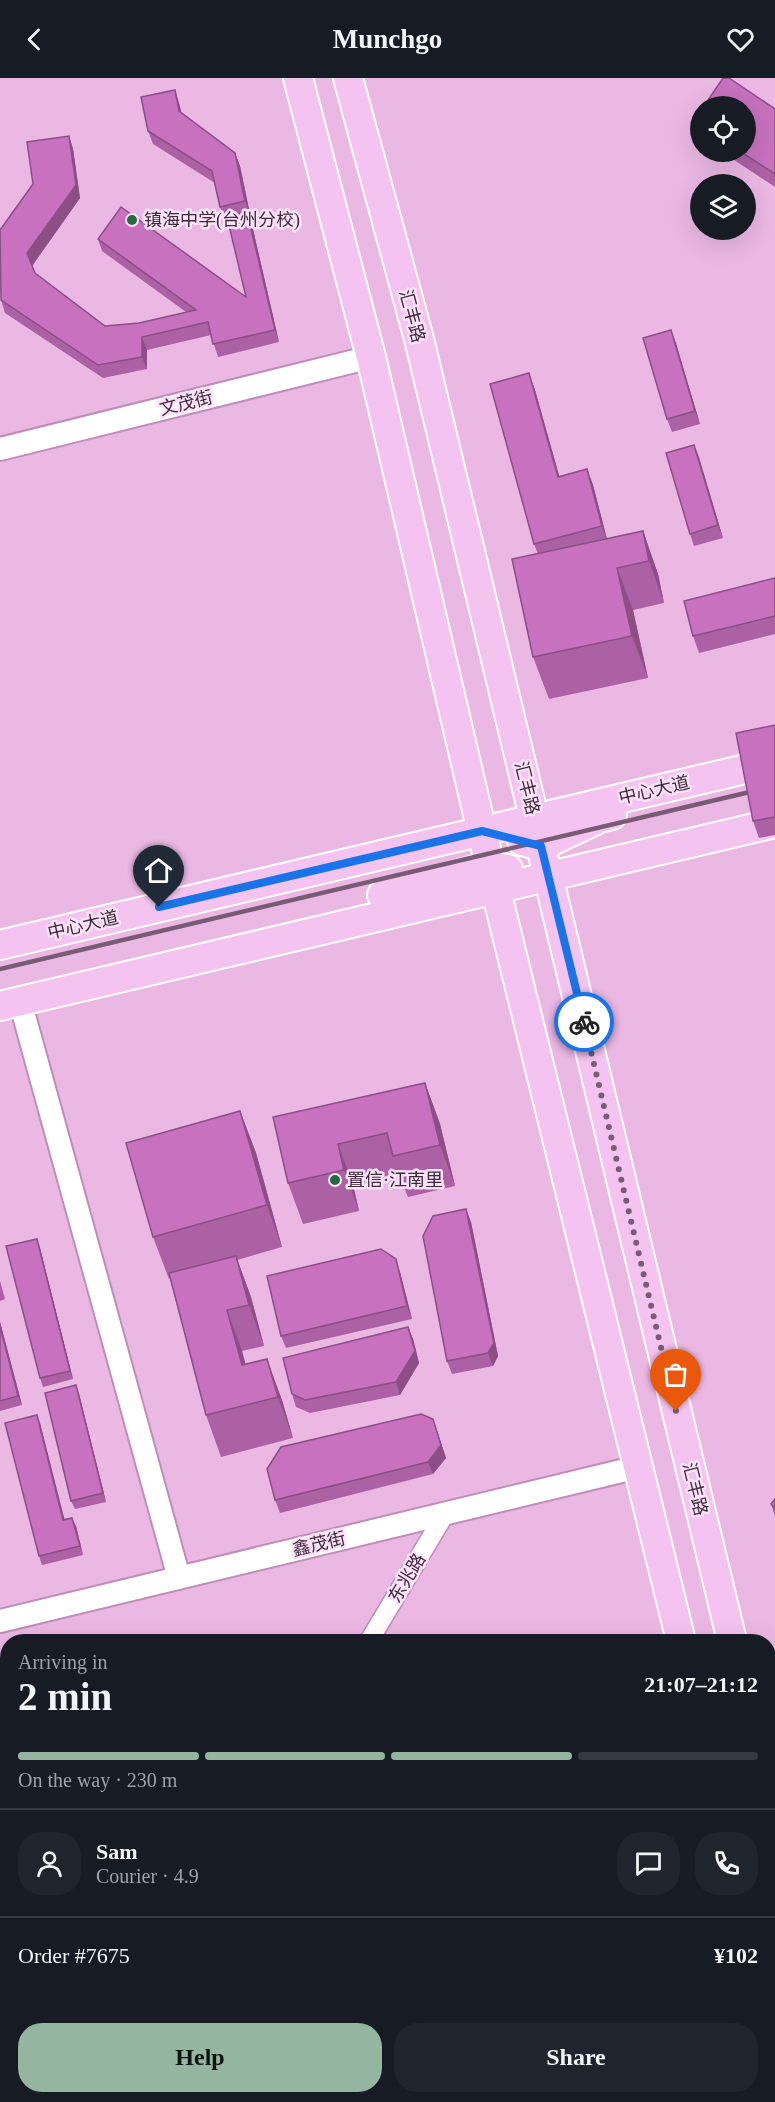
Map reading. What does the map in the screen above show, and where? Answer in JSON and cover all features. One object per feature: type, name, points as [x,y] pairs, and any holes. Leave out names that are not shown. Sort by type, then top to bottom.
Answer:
[{"type":"main road","points":[[298,78],[371,357],[493,877],[679,1634]]},
{"type":"main road","name":"汇丰路","points":[[348,78],[419,339],[730,1634]]},
{"type":"main road","name":"中心大道","points":[[0,945],[775,762]]},
{"type":"main road","name":"中心大道","points":[[482,831],[541,846],[600,818],[775,777]]},
{"type":"main road","points":[[585,867],[610,848],[775,809]]},
{"type":"main road","name":"中心大道","points":[[534,818],[600,818]]},
{"type":"main road","points":[[196,959],[300,916],[422,885],[493,877],[549,876],[775,823]]},
{"type":"main road","points":[[408,849],[433,854],[438,864],[438,873],[422,885]]},
{"type":"main road","points":[[10,1003],[196,959],[493,877]]},
{"type":"street","name":"文茂街","points":[[0,449],[371,357]]},
{"type":"street","points":[[10,1003],[179,1578]]},
{"type":"street","name":"鑫茂街","points":[[0,1621],[638,1467]]},
{"type":"street","name":"东兆路","points":[[373,1634],[445,1514]]},
{"type":"building","points":[[723,78],[729,78],[756,96],[711,96]]},
{"type":"building","points":[[175,90],[179,111],[235,153],[245,201],[220,207],[212,171],[148,131],[141,97]]},
{"type":"building","points":[[756,96],[775,109],[775,174],[756,162]]},
{"type":"building","points":[[69,136],[76,185],[27,253],[35,273],[105,326],[139,323],[196,310],[98,239],[121,207],[246,297],[227,217],[247,212],[275,330],[213,344],[208,322],[142,337],[142,357],[98,365],[1,300],[0,230],[33,184],[27,142]]},
{"type":"building","points":[[671,330],[695,411],[667,419],[643,338]]},
{"type":"building","points":[[529,373],[558,477],[587,469],[602,526],[534,544],[490,384]]},
{"type":"building","points":[[694,445],[718,525],[690,534],[666,453]]},
{"type":"building","points":[[643,531],[649,561],[617,568],[632,636],[533,657],[512,559]]},
{"type":"building","points":[[775,578],[775,616],[693,636],[684,601]]},
{"type":"building","points":[[775,725],[775,817],[753,821],[736,733]]},
{"type":"building","points":[[425,1083],[440,1145],[393,1156],[387,1133],[338,1144],[344,1170],[288,1183],[273,1117]]},
{"type":"building","points":[[240,1111],[267,1205],[153,1237],[126,1143]]},
{"type":"building","points":[[466,1209],[494,1343],[488,1353],[447,1361],[423,1236],[433,1216]]},
{"type":"building","points":[[37,1239],[70,1371],[40,1378],[6,1246]]},
{"type":"building","points":[[381,1249],[396,1259],[407,1306],[281,1336],[267,1276]]},
{"type":"building","points":[[236,1256],[249,1305],[227,1310],[242,1365],[267,1359],[278,1397],[206,1415],[169,1273]]},
{"type":"building","points":[[0,1326],[18,1396],[0,1401]]},
{"type":"building","points":[[408,1327],[415,1351],[396,1382],[305,1400],[292,1394],[283,1358]]},
{"type":"building","points":[[76,1385],[103,1493],[71,1501],[45,1393]]},
{"type":"building","points":[[421,1414],[433,1419],[441,1445],[428,1462],[275,1500],[267,1469],[281,1447]]},
{"type":"building","points":[[37,1415],[63,1520],[72,1518],[80,1546],[39,1556],[5,1423]]},
{"type":"railway","points":[[0,969],[775,786]]},
{"type":"way so far","points":[[584,1022],[676,1411]]},
{"type":"place","name":"镇海中学(台州分校)","points":[[132,220]]},
{"type":"place","name":"置信·江南里","points":[[335,1180]]},
{"type":"route","points":[[159,907],[482,831],[541,846],[584,1022]]}]
